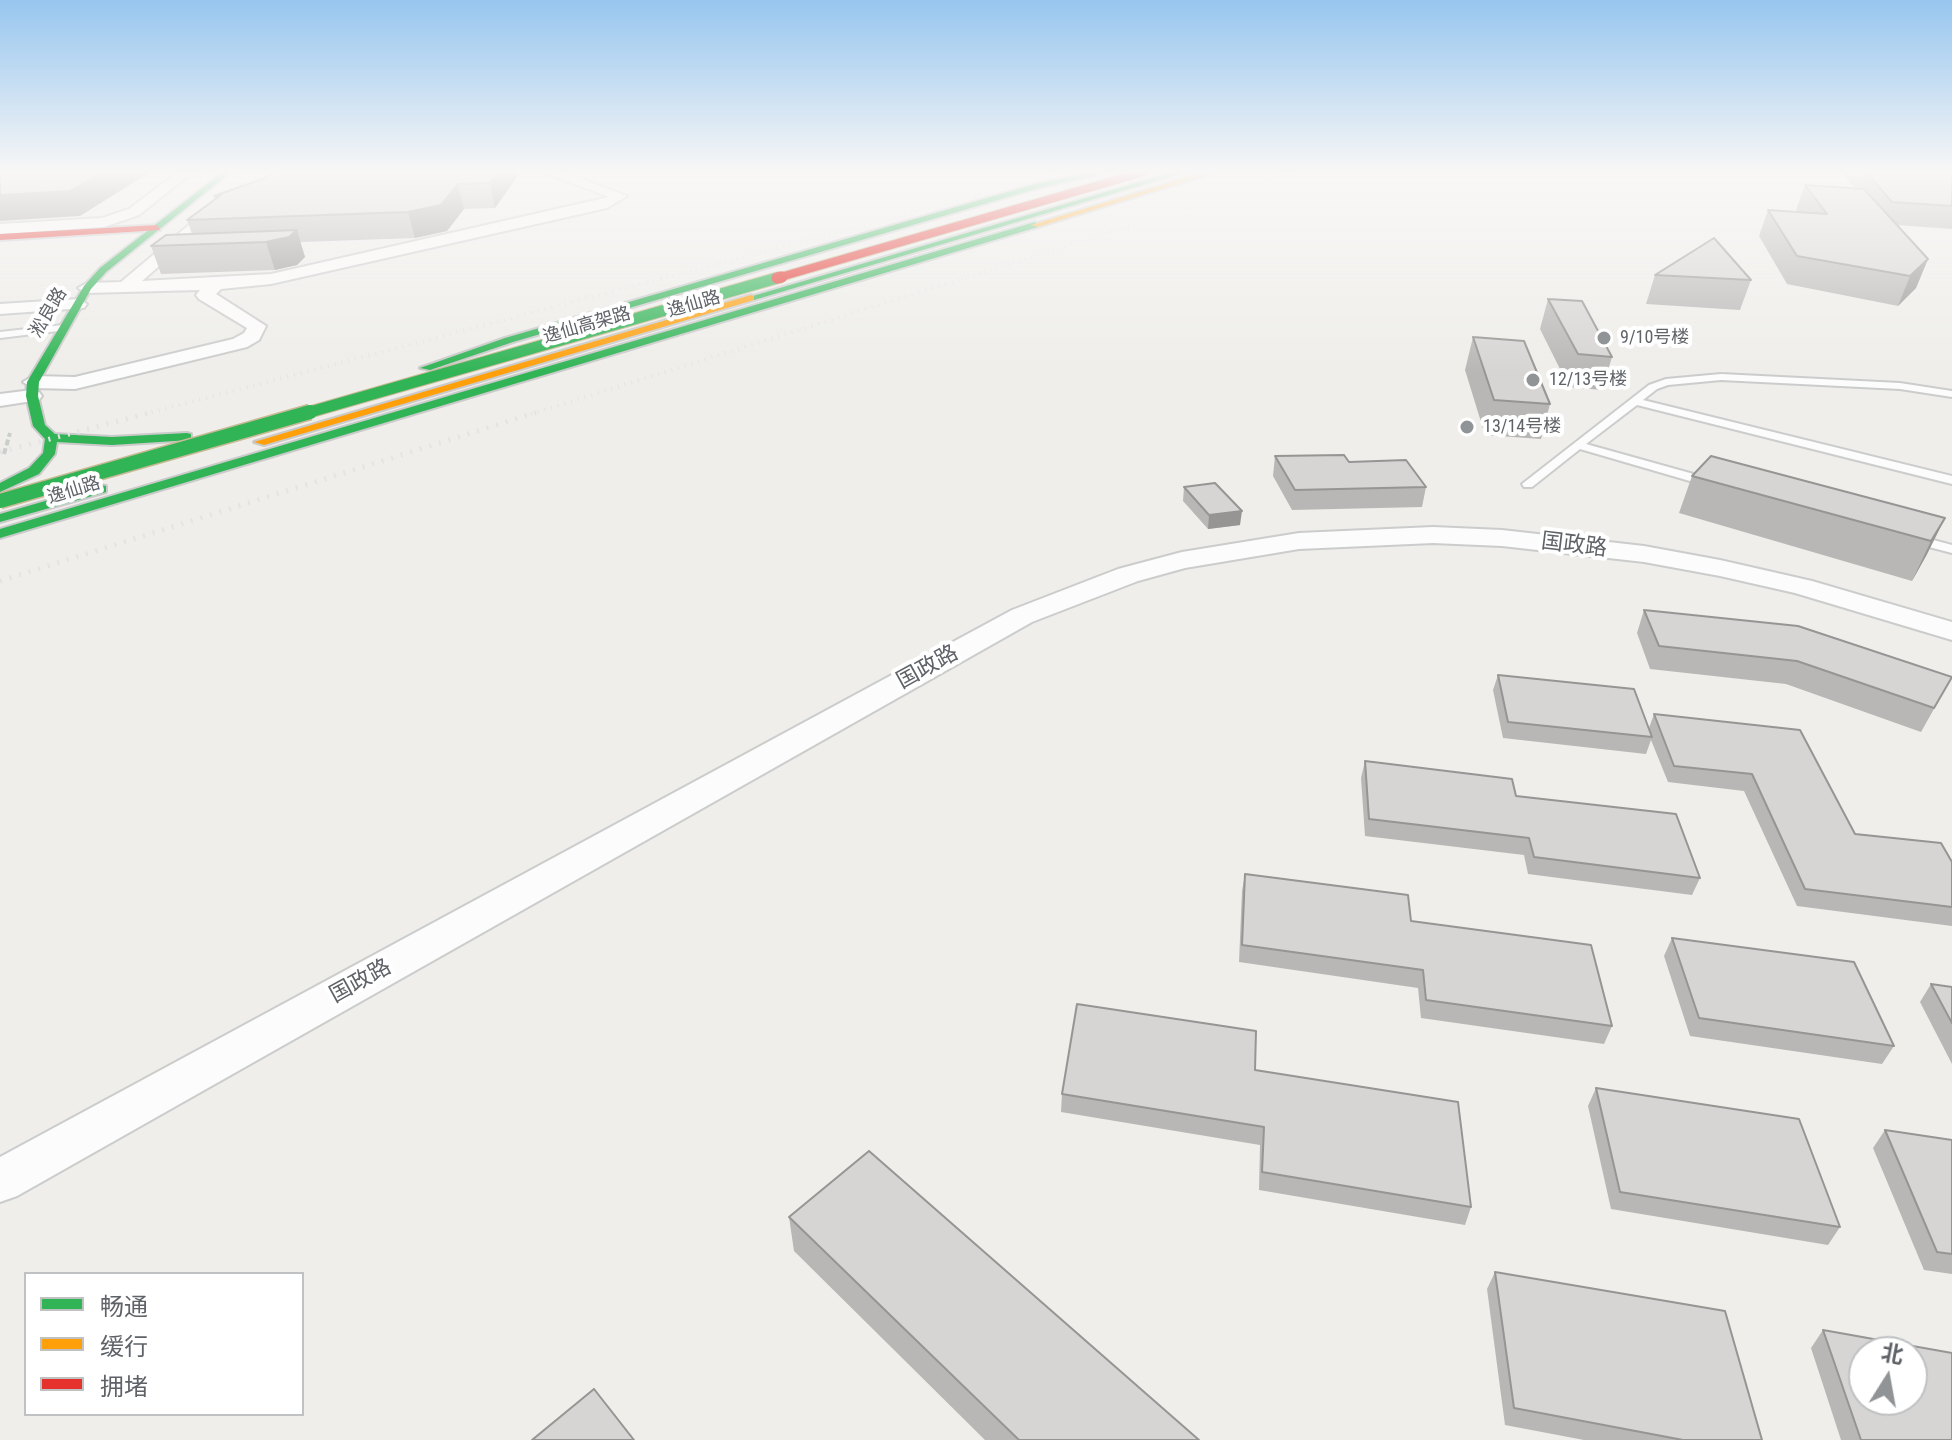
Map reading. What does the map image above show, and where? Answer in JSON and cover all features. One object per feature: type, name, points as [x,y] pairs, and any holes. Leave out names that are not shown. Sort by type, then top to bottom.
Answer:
[{"type":"main road","name":"淞良路","points":[[32,389],[83,296],[110,263],[143,238]]},
{"type":"main road","name":"逸仙路","points":[[0,488],[364,389],[509,340],[859,238]]},
{"type":"main road","points":[[446,373],[528,342],[894,238]]},
{"type":"main road","name":"逸仙高架路","points":[[0,501],[914,238]]},
{"type":"main road","name":"逸仙路","points":[[0,501],[924,238]]},
{"type":"main road","name":"逸仙高架路","points":[[0,518],[956,238]]},
{"type":"main road","name":"逸仙路","points":[[0,534],[992,238]]},
{"type":"main road","points":[[32,389],[39,426],[51,438],[112,441],[187,437]]},
{"type":"main road","points":[[0,488],[34,471],[49,454],[51,438]]},
{"type":"street","points":[[125,287],[183,238]]},
{"type":"street","points":[[0,309],[125,287],[216,285],[271,279],[454,238]]},
{"type":"street","points":[[321,251],[353,251],[370,257]]},
{"type":"street","points":[[165,255],[196,254]]},
{"type":"street","points":[[0,400],[32,389],[75,383],[240,343],[252,336],[257,326],[205,295],[216,285]]},
{"type":"street","name":"国政路","points":[[0,1181],[1022,616],[1128,575],[1225,552],[1299,541],[1433,535],[1502,538],[1644,554],[1720,568],[1802,587],[1952,631]]},
{"type":"lane","points":[[0,335],[63,328]]},
{"type":"lane","points":[[1528,484],[1653,387],[1666,382],[1721,377],[1900,386],[1952,394]]},
{"type":"lane","points":[[1635,401],[1952,480]]},
{"type":"lane","points":[[1580,446],[1732,488]]},
{"type":"lane","points":[[1900,535],[1950,545]]},
{"type":"building","points":[[162,238],[283,238],[266,242],[151,246]]},
{"type":"building","points":[[1714,238],[1751,280],[1655,275]]},
{"type":"building","points":[[1786,238],[1909,238],[1928,259],[1910,276],[1797,256]]},
{"type":"building","points":[[1548,299],[1582,301],[1612,357],[1578,354]]},
{"type":"building","points":[[1473,337],[1524,341],[1550,404],[1494,400]]},
{"type":"building","points":[[1344,455],[1349,462],[1406,460],[1426,487],[1295,490],[1275,456]]},
{"type":"building","points":[[1711,456],[1945,518],[1931,541],[1692,476]]},
{"type":"building","points":[[1215,483],[1242,511],[1209,515],[1184,487]]},
{"type":"building","points":[[1644,610],[1798,626],[1952,677],[1934,708],[1797,661],[1659,646]]},
{"type":"building","points":[[1498,675],[1634,689],[1652,737],[1508,722]]},
{"type":"building","points":[[1654,714],[1800,730],[1855,834],[1941,843],[1952,862],[1952,907],[1805,889],[1752,774],[1674,766]]},
{"type":"building","points":[[1365,761],[1512,779],[1516,796],[1676,814],[1700,878],[1534,857],[1529,838],[1369,819]]},
{"type":"building","points":[[1245,874],[1408,895],[1411,921],[1591,945],[1612,1026],[1426,1000],[1423,970],[1242,945]]},
{"type":"building","points":[[1672,938],[1854,962],[1894,1046],[1699,1018]]},
{"type":"building","points":[[1931,984],[1952,987],[1952,1023]]},
{"type":"building","points":[[1077,1004],[1256,1031],[1255,1070],[1458,1102],[1471,1207],[1262,1172],[1264,1127],[1062,1094]]},
{"type":"building","points":[[1596,1088],[1799,1119],[1840,1227],[1620,1192]]},
{"type":"building","points":[[1885,1130],[1952,1140],[1952,1254],[1937,1252]]},
{"type":"building","points":[[869,1151],[1199,1440],[1019,1440],[789,1217]]},
{"type":"building","points":[[1495,1272],[1725,1311],[1762,1440],[1683,1440],[1514,1408]]},
{"type":"building","points":[[1823,1330],[1857,1336],[1848,1336],[1848,1402]]},
{"type":"building","points":[[1928,1349],[1952,1353],[1952,1440],[1861,1440],[1853,1416],[1928,1416]]},
{"type":"building","points":[[594,1389],[634,1440],[532,1440]]},
{"type":"railway","points":[[661,279],[816,238]]},
{"type":"railway","points":[[962,279],[1091,238]]},
{"type":"railway","points":[[145,414],[668,277]]},
{"type":"railway","points":[[531,414],[968,277]]},
{"type":"railway","points":[[0,452],[153,412]]},
{"type":"railway","points":[[0,581],[538,412]]},
{"type":"traffic: fast","points":[[143,238],[103,270],[87,288],[33,382],[32,396],[39,426],[51,438],[112,441],[187,437]]},
{"type":"traffic: fast","points":[[426,368],[509,340],[859,238]]},
{"type":"traffic: fast","points":[[751,298],[956,238]]},
{"type":"traffic: fast","points":[[0,534],[991,238]]},
{"type":"traffic: fast","points":[[0,501],[777,278]]},
{"type":"traffic: fast","points":[[0,488],[34,471],[49,454],[51,438]]},
{"type":"traffic: fast","points":[[0,518],[101,489]]},
{"type":"traffic: slow","points":[[260,442],[751,298]]},
{"type":"traffic: jam","points":[[777,278],[915,238]]},
{"type":"place","name":"9/10号楼","points":[[1604,338]]},
{"type":"place","name":"12/13号楼","points":[[1533,380]]},
{"type":"place","name":"13/14号楼","points":[[1467,427]]}]
